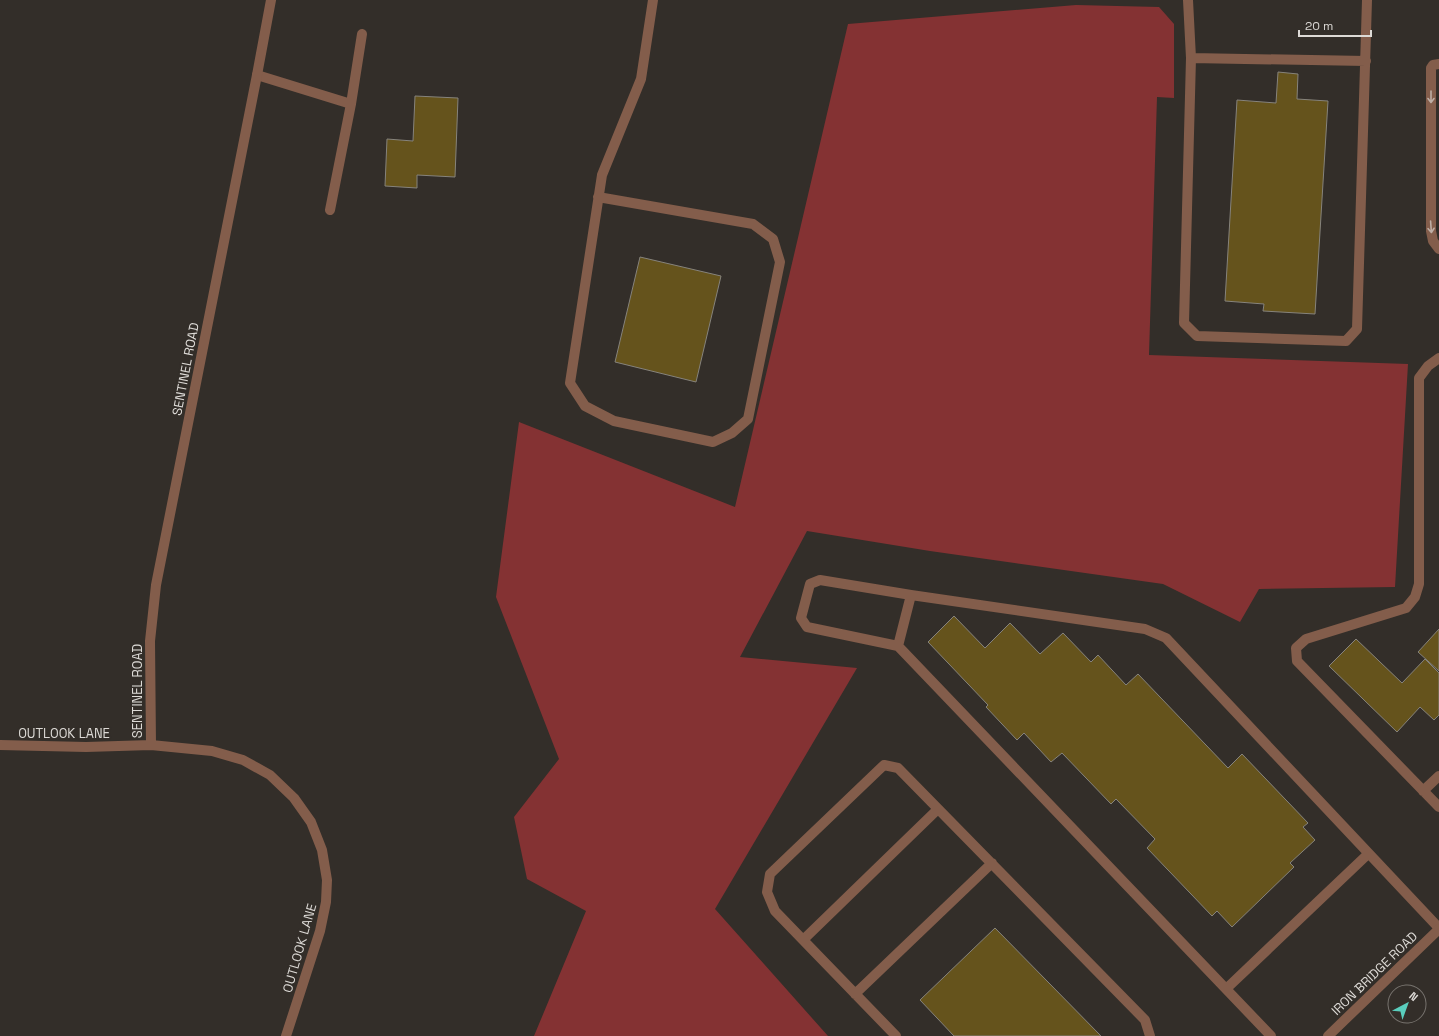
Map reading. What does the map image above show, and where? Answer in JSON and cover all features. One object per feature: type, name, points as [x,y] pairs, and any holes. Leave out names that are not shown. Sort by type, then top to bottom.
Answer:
[{"type":"street","name":"SENTINEL ROAD","points":[[150,745],[150,641],[156,584],[271,0]]},
{"type":"street","points":[[598,197],[753,224],[773,238],[780,262],[748,419],[732,433],[713,442],[614,422],[585,406],[570,383],[598,197],[602,175],[642,80],[653,0]]},
{"type":"street","points":[[1188,0],[1191,58],[1184,324],[1198,336],[1346,341],[1357,330],[1367,0]]},
{"type":"street","points":[[330,210],[351,104],[362,34]]},
{"type":"street","points":[[1191,58],[1366,61]]},
{"type":"street","points":[[1439,64],[1433,65],[1431,68],[1431,231],[1433,241],[1439,249]]},
{"type":"street","points":[[257,75],[351,104]]},
{"type":"street","points":[[1439,358],[1428,366],[1419,378],[1419,584],[1415,597],[1406,608],[1306,639],[1296,648],[1297,661],[1439,807]]},
{"type":"street","points":[[1271,1036],[898,646],[807,627],[801,618],[810,584],[820,580],[911,595],[1145,629],[1166,638],[1439,929]]},
{"type":"street","points":[[898,646],[911,595]]},
{"type":"street","name":"OUTLOOK LANE","points":[[0,745],[86,747],[150,745],[212,751],[243,760],[270,776],[294,798],[311,822],[322,850],[327,880],[326,902],[320,931],[286,1036]]},
{"type":"street","points":[[896,1036],[775,911],[767,892],[770,874],[884,765],[898,768],[1145,1020],[1150,1036]]},
{"type":"street","points":[[1423,791],[1439,776]]},
{"type":"street","points":[[803,940],[938,809]]},
{"type":"street","points":[[1226,989],[1368,854]]},
{"type":"street","points":[[855,994],[992,864]]},
{"type":"street","name":"IRON BRIDGE ROAD","points":[[1328,1036],[1439,929]]},
{"type":"shaded area","points":[[1076,5],[1159,7],[1174,24],[1174,98],[1157,97],[1149,355],[1408,364],[1395,587],[1259,589],[1240,622],[1163,584],[930,551],[807,531],[740,657],[857,668],[715,909],[828,1036],[534,1036],[586,911],[527,879],[514,817],[559,759],[496,597],[519,422],[735,507],[848,24]]},
{"type":"building","points":[[1278,72],[1298,74],[1297,99],[1328,101],[1315,314],[1263,311],[1264,304],[1225,301],[1237,100],[1276,103]]},
{"type":"building","points":[[415,96],[458,98],[455,177],[417,175],[417,188],[385,186],[387,139],[413,141]]},
{"type":"building","points":[[640,257],[721,276],[696,382],[615,362]]},
{"type":"building","points":[[954,616],[985,648],[1010,623],[1040,654],[1063,633],[1091,662],[1098,655],[1126,685],[1138,674],[1228,768],[1242,754],[1308,823],[1303,827],[1315,840],[1290,863],[1294,867],[1232,927],[1217,911],[1212,916],[1147,848],[1155,839],[1116,799],[1111,804],[1062,753],[1051,762],[1024,733],[1017,740],[986,707],[988,705],[928,642]]},
{"type":"building","points":[[1439,629],[1439,671],[1418,652]]},
{"type":"building","points":[[1356,639],[1402,683],[1425,659],[1439,673],[1439,715],[1434,720],[1420,707],[1397,732],[1329,666]]},
{"type":"building","points":[[995,928],[1101,1036],[954,1036],[920,1000]]}]
